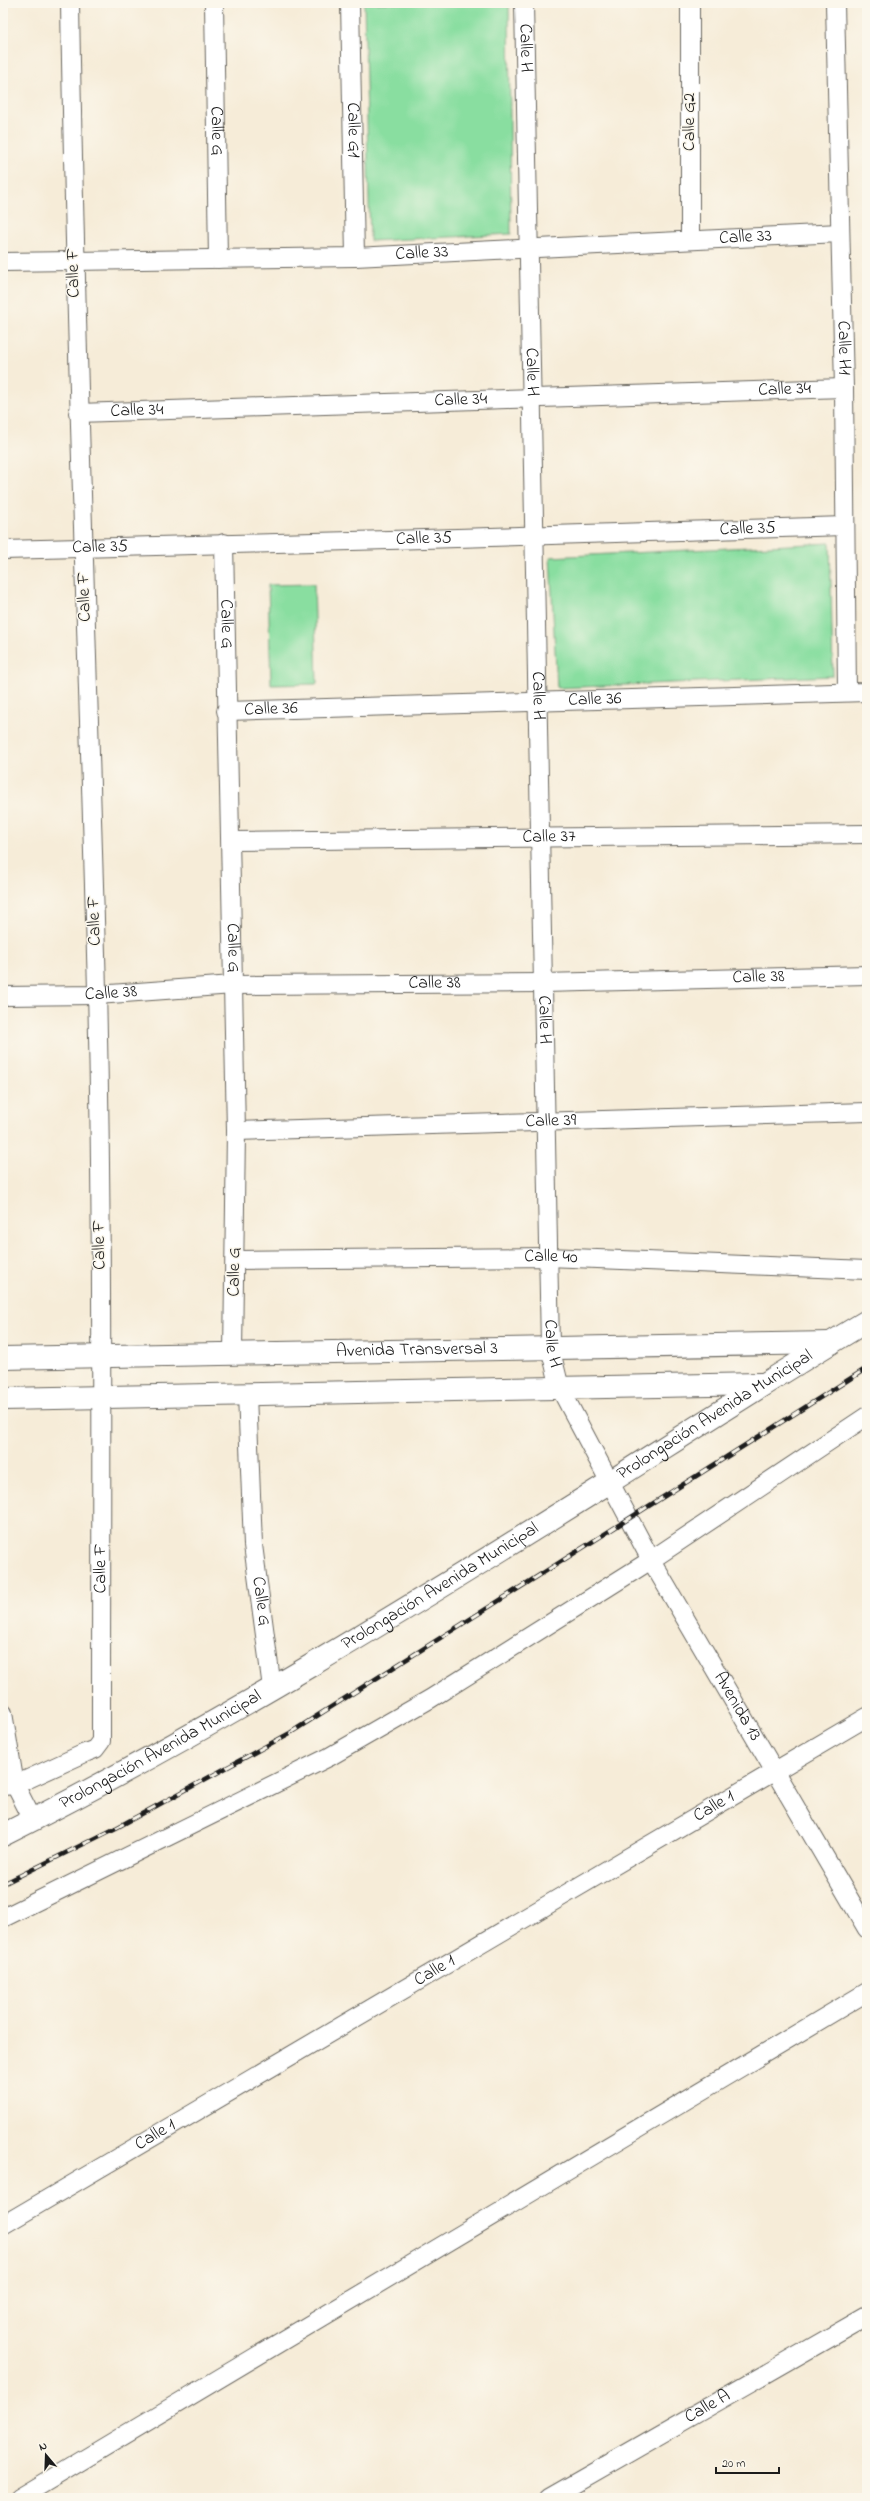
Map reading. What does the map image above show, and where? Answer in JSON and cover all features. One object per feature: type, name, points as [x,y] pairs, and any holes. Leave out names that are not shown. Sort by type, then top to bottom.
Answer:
[{"type":"street","name":"Calle F","points":[[9,1785],[90,1751],[101,1741],[101,1356],[97,994],[84,548],[78,413],[70,3]]},
{"type":"street","name":"Calle G","points":[[214,3],[218,259]]},
{"type":"street","name":"Calle G1","points":[[350,3],[354,256]]},
{"type":"street","name":"Calle H","points":[[524,3],[550,1348],[560,1388],[610,1481]]},
{"type":"street","name":"Calle G2","points":[[690,3],[690,240]]},
{"type":"street","name":"Calle H1","points":[[835,3],[844,388],[847,692]]},
{"type":"street","name":"Calle 33","points":[[3,262],[354,256],[840,233]]},
{"type":"street","name":"Calle 34","points":[[78,413],[844,388]]},
{"type":"street","name":"Calle 35","points":[[3,550],[224,543],[355,543],[845,526]]},
{"type":"street","name":"Calle G","points":[[224,543],[226,711],[231,841],[236,1131],[233,1353]]},
{"type":"street","name":"Calle 36","points":[[226,711],[538,703],[867,692]]},
{"type":"street","name":"Calle 37","points":[[231,841],[540,839],[867,834]]},
{"type":"street","name":"Calle 38","points":[[3,996],[97,994],[233,985],[543,983],[867,975]]},
{"type":"street","name":"Calle 39","points":[[236,1131],[867,1112]]},
{"type":"street","name":"Calle 40","points":[[235,1260],[548,1257],[867,1270]]},
{"type":"street","name":"Prolongación Avenida Municipal","points":[[3,1835],[153,1756],[272,1688],[610,1481],[761,1384],[867,1322]]},
{"type":"street","name":"Avenida Transversal 3","points":[[3,1358],[831,1343]]},
{"type":"street","points":[[3,1399],[761,1384]]},
{"type":"street","name":"Calle G","points":[[247,1394],[253,1544],[272,1688]]},
{"type":"street","points":[[3,1918],[329,1757],[430,1699],[651,1560],[867,1416]]},
{"type":"street","name":"Avenida 13","points":[[610,1481],[651,1560],[867,1929]]},
{"type":"street","points":[[3,1713],[9,1785],[33,1820]]},
{"type":"street","name":"Calle 1","points":[[3,2225],[867,1717]]},
{"type":"street","points":[[19,2498],[867,1992]]},
{"type":"street","name":"Calle A","points":[[549,2498],[867,2316]]},
{"type":"green space","points":[[364,3],[509,3],[511,234],[370,241]]},
{"type":"green space","points":[[830,543],[833,676],[557,688],[550,557]]},
{"type":"green space","points":[[314,584],[317,684],[271,685],[268,585]]},
{"type":"railway","points":[[3,1884],[116,1828],[290,1733],[867,1368]]}]
